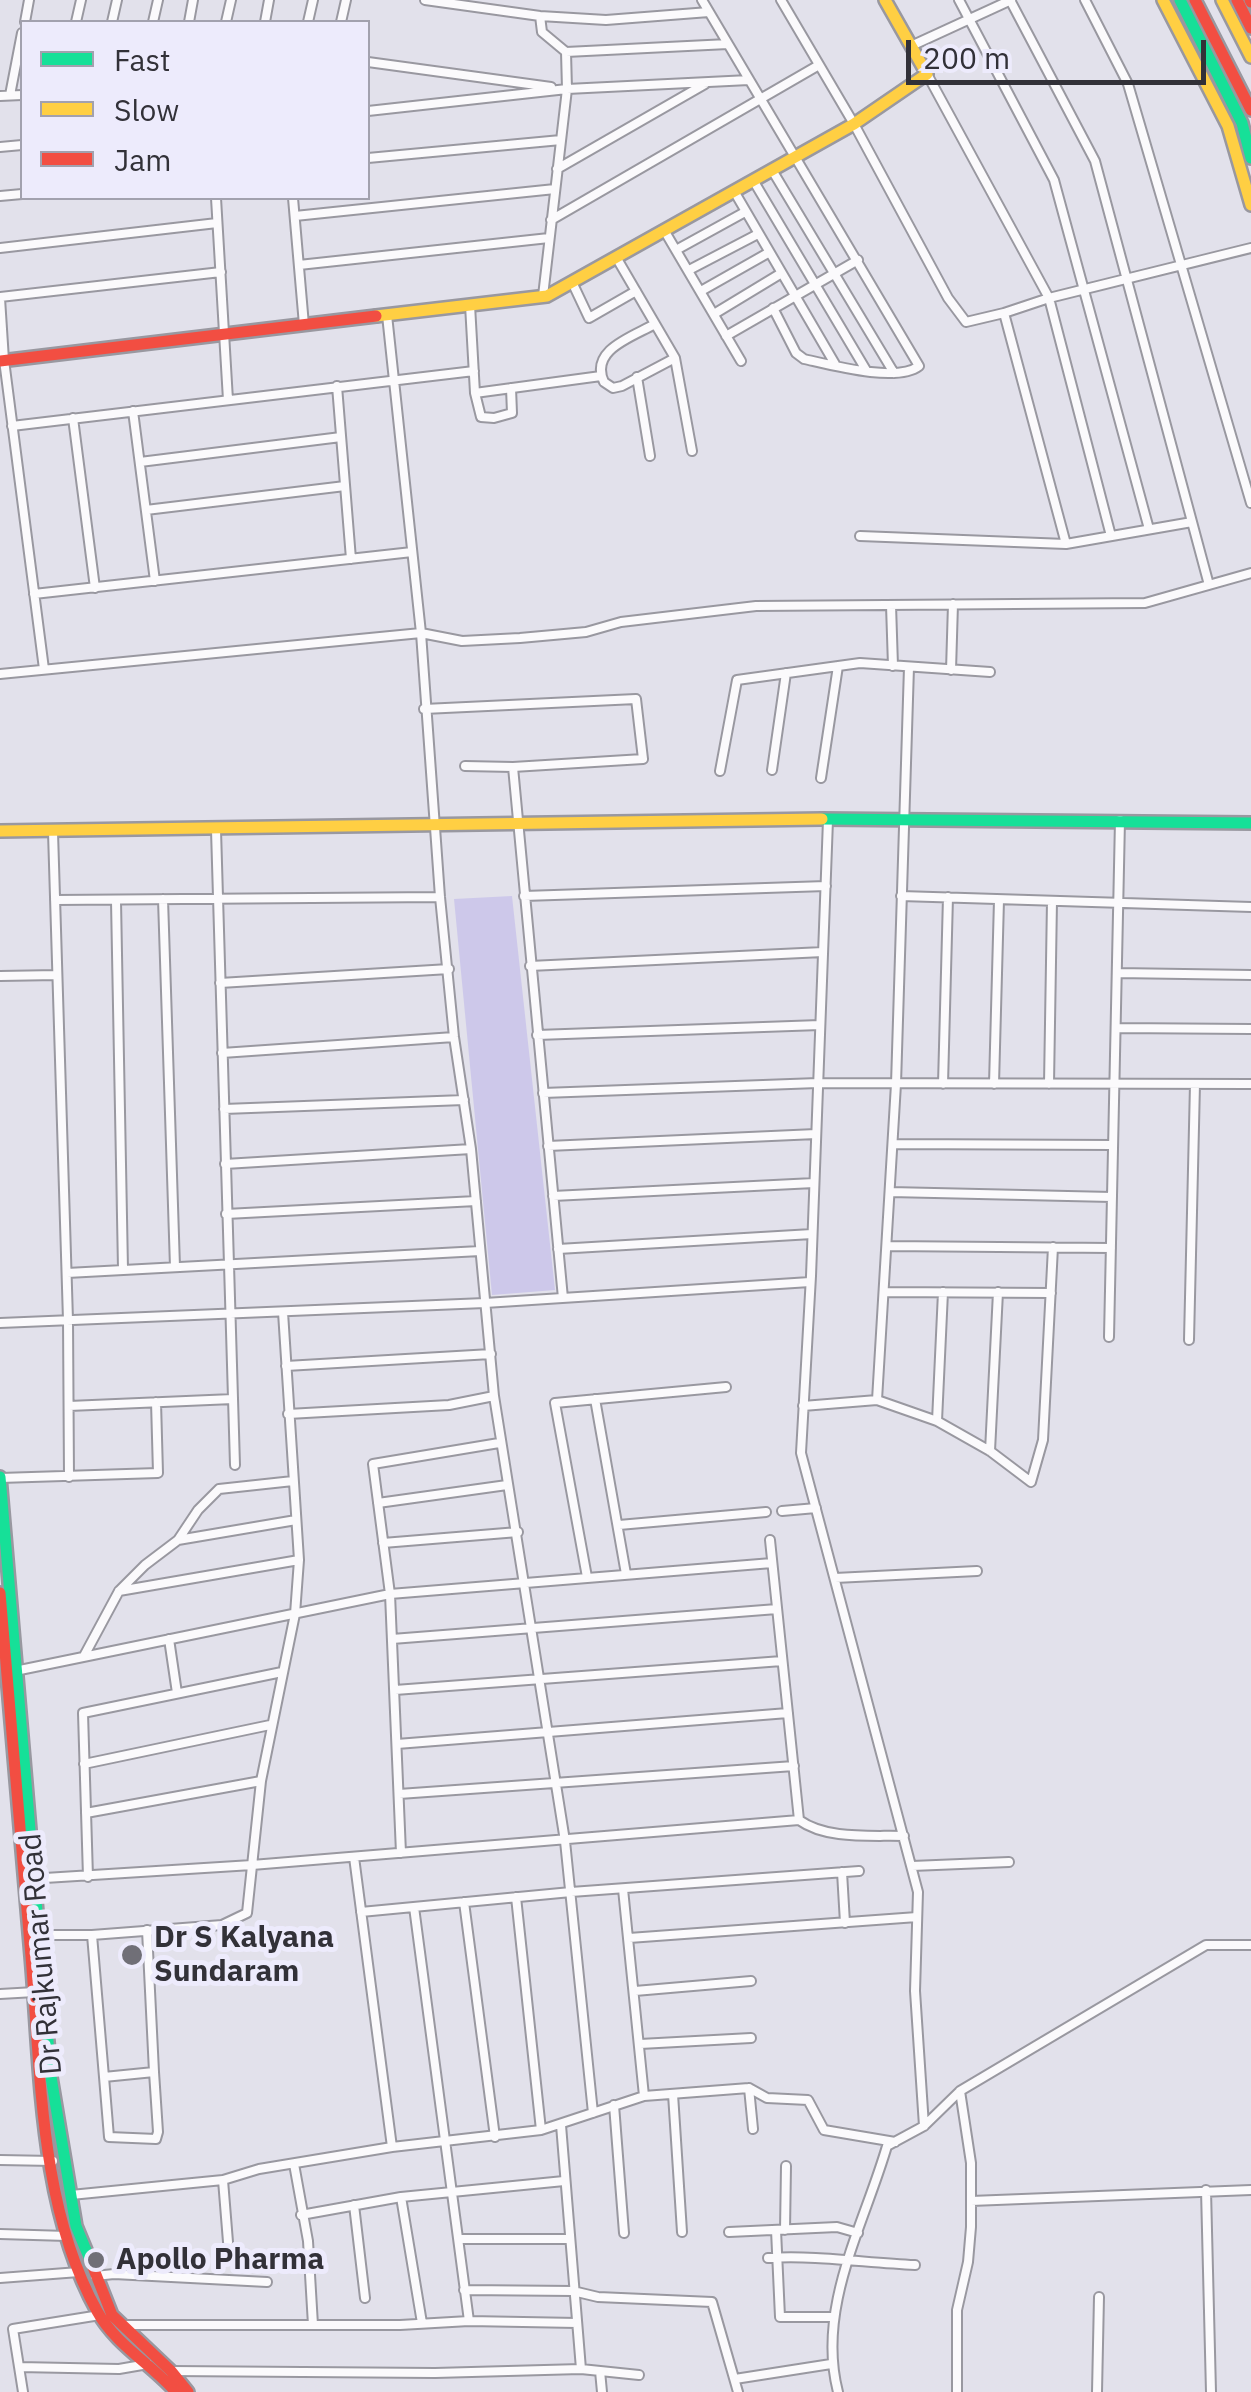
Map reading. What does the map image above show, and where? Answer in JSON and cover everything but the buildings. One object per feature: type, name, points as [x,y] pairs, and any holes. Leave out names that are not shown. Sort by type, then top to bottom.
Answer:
[{"type":"main road","points":[[2,360],[542,296],[854,124],[926,74],[885,0]]},
{"type":"main road","points":[[1163,0],[1228,126],[1251,205]]},
{"type":"main road","points":[[1180,0],[1242,123],[1251,158]]},
{"type":"main road","points":[[1195,0],[1251,110]]},
{"type":"main road","points":[[1222,0],[1251,58]]},
{"type":"main road","points":[[1236,0],[1251,28]]},
{"type":"main road","points":[[0,831],[903,819],[1251,823]]},
{"type":"main road","name":"Dr Rajkumar Road","points":[[0,1478],[40,1992],[76,2226],[107,2308],[188,2392]]},
{"type":"main road","name":"Dr Rajkumar Road","points":[[0,1593],[13,1672]]},
{"type":"main road","name":"Dr Rajkumar Road","points":[[30,1880],[40,1935],[40,2076],[67,2236],[78,2272],[100,2316],[127,2348],[176,2392]]},
{"type":"street","points":[[425,0],[540,16],[606,20],[710,12]]},
{"type":"street","points":[[702,0],[919,366],[910,374],[894,374],[800,357],[773,308]]},
{"type":"street","points":[[782,0],[948,298],[966,322],[1251,248]]},
{"type":"street","points":[[959,0],[1054,180],[1149,529]]},
{"type":"street","points":[[911,46],[1011,0],[1095,161],[1210,584]]},
{"type":"street","points":[[1085,0],[1128,84],[1251,503]]},
{"type":"street","points":[[540,16],[542,32],[566,52],[728,44]]},
{"type":"street","points":[[5,96],[20,40]]},
{"type":"street","points":[[542,296],[567,89],[566,52]]},
{"type":"street","points":[[370,62],[567,89]]},
{"type":"street","points":[[552,220],[819,65]]},
{"type":"street","points":[[926,74],[1049,298],[1111,536]]},
{"type":"street","points":[[370,110],[567,89],[749,80]]},
{"type":"street","points":[[557,170],[707,83]]},
{"type":"street","points":[[370,158],[561,140]]},
{"type":"street","points":[[772,170],[894,374]]},
{"type":"street","points":[[753,180],[866,370]]},
{"type":"street","points":[[295,216],[555,189]]},
{"type":"street","points":[[734,191],[836,366]]},
{"type":"street","points":[[216,200],[228,400]]},
{"type":"street","points":[[294,200],[304,324]]},
{"type":"street","points":[[676,250],[745,212]]},
{"type":"street","points":[[0,248],[218,223]]},
{"type":"street","points":[[664,230],[741,361]]},
{"type":"street","points":[[689,270],[758,234]]},
{"type":"street","points":[[299,265],[550,238]]},
{"type":"street","points":[[702,291],[768,253]]},
{"type":"street","points":[[616,257],[675,358],[692,451]]},
{"type":"street","points":[[726,336],[858,260]]},
{"type":"street","points":[[44,670],[2,360],[0,298],[221,272]]},
{"type":"street","points":[[714,314],[780,274]]},
{"type":"street","points":[[572,282],[589,318],[636,291]]},
{"type":"street","points":[[470,305],[478,413],[494,418],[512,413],[511,388]]},
{"type":"street","points":[[1004,313],[1066,544]]},
{"type":"street","points":[[387,315],[421,634],[424,709],[454,1038],[471,1149],[499,1442],[518,1532],[565,1840],[593,2113]]},
{"type":"street","points":[[654,324],[604,354],[601,376],[613,388],[675,358]]},
{"type":"street","points":[[12,426],[474,371]]},
{"type":"street","points":[[475,393],[601,376]]},
{"type":"street","points":[[638,377],[650,456]]},
{"type":"street","points":[[337,386],[350,559]]},
{"type":"street","points":[[134,411],[155,581]]},
{"type":"street","points":[[73,418],[96,588]]},
{"type":"street","points":[[140,462],[341,437]]},
{"type":"street","points":[[146,510],[345,486]]},
{"type":"street","points":[[860,536],[1066,544],[1192,522]]},
{"type":"street","points":[[34,594],[412,552]]},
{"type":"street","points":[[0,674],[421,634],[462,641],[520,638],[756,606],[1145,603],[1251,572]]},
{"type":"street","points":[[951,670],[953,604]]},
{"type":"street","points":[[891,605],[892,666]]},
{"type":"street","points":[[720,770],[737,680],[860,663],[990,672]]},
{"type":"street","points":[[821,778],[838,666]]},
{"type":"street","points":[[877,1400],[896,1084],[909,667]]},
{"type":"street","points":[[772,770],[786,673]]},
{"type":"street","points":[[424,709],[636,699],[644,758],[513,767],[465,766]]},
{"type":"street","points":[[513,767],[563,1298]]},
{"type":"street","points":[[828,820],[801,1453],[918,1892],[915,1991],[924,2126]]},
{"type":"street","points":[[1109,1337],[1120,820]]},
{"type":"street","points":[[216,830],[235,1465]]},
{"type":"street","points":[[53,832],[67,1272],[69,1477]]},
{"type":"street","points":[[524,896],[826,886]]},
{"type":"street","points":[[901,896],[1251,906]]},
{"type":"street","points":[[55,900],[440,897]]},
{"type":"street","points":[[944,1084],[948,898]]},
{"type":"street","points":[[163,900],[176,1267]]},
{"type":"street","points":[[994,1084],[999,900]]},
{"type":"street","points":[[116,901],[123,1270]]},
{"type":"street","points":[[1049,1084],[1052,901]]},
{"type":"street","points":[[530,966],[824,952]]},
{"type":"street","points":[[220,982],[449,969]]},
{"type":"street","points":[[1116,973],[1251,975]]},
{"type":"street","points":[[0,976],[57,975]]},
{"type":"street","points":[[537,1034],[820,1024]]},
{"type":"street","points":[[1116,1028],[1251,1029]]},
{"type":"street","points":[[222,1053],[454,1038]]},
{"type":"street","points":[[542,1093],[818,1083],[1251,1084]]},
{"type":"street","points":[[1189,1340],[1195,1084]]},
{"type":"street","points":[[224,1109],[464,1100]]},
{"type":"street","points":[[548,1146],[816,1134]]},
{"type":"street","points":[[893,1144],[1114,1145]]},
{"type":"street","points":[[225,1164],[471,1149]]},
{"type":"street","points":[[553,1196],[814,1183]]},
{"type":"street","points":[[890,1192],[1112,1197]]},
{"type":"street","points":[[226,1214],[476,1200]]},
{"type":"street","points":[[558,1249],[812,1234]]},
{"type":"street","points":[[887,1246],[1112,1248]]},
{"type":"street","points":[[804,1406],[877,1400],[937,1422],[990,1451],[1031,1482],[1042,1440],[1053,1248]]},
{"type":"street","points":[[67,1272],[480,1250]]},
{"type":"street","points":[[0,1323],[485,1303],[810,1282]]},
{"type":"street","points":[[884,1292],[1051,1293]]},
{"type":"street","points":[[937,1422],[943,1292]]},
{"type":"street","points":[[990,1451],[998,1292]]},
{"type":"street","points":[[40,1935],[222,1925],[248,1913],[261,1781],[295,1614],[299,1560],[283,1312]]},
{"type":"street","points":[[286,1366],[491,1354]]},
{"type":"street","points":[[587,1577],[555,1404],[726,1387]]},
{"type":"street","points":[[288,1414],[449,1405],[494,1396]]},
{"type":"street","points":[[68,1406],[233,1399]]},
{"type":"street","points":[[595,1399],[626,1574]]},
{"type":"street","points":[[0,1478],[158,1473],[156,1402]]},
{"type":"street","points":[[401,1852],[390,1594],[374,1464],[499,1442]]},
{"type":"street","points":[[84,1656],[119,1591],[145,1564],[178,1540],[218,1488],[293,1482]]},
{"type":"street","points":[[378,1503],[507,1485]]},
{"type":"street","points":[[782,1511],[816,1508]]},
{"type":"street","points":[[619,1525],[766,1512]]},
{"type":"street","points":[[178,1540],[296,1520]]},
{"type":"street","points":[[383,1543],[518,1532]]},
{"type":"street","points":[[770,1540],[799,1820]]},
{"type":"street","points":[[119,1591],[299,1560]]},
{"type":"street","points":[[13,1672],[390,1594],[772,1563]]},
{"type":"street","points":[[835,1578],[977,1570]]},
{"type":"street","points":[[392,1639],[777,1609]]},
{"type":"street","points":[[170,1639],[177,1693]]},
{"type":"street","points":[[394,1690],[782,1661]]},
{"type":"street","points":[[88,1877],[82,1713],[282,1672]]},
{"type":"street","points":[[397,1744],[788,1714]]},
{"type":"street","points":[[84,1764],[270,1725]]},
{"type":"street","points":[[399,1794],[794,1766]]},
{"type":"street","points":[[86,1813],[261,1781]]},
{"type":"street","points":[[30,1880],[799,1820],[828,1832],[904,1836]]},
{"type":"street","points":[[354,1857],[392,2148]]},
{"type":"street","points":[[912,1866],[1009,1862]]},
{"type":"street","points":[[362,1912],[859,1870]]},
{"type":"street","points":[[842,1872],[845,1923]]},
{"type":"street","points":[[623,1889],[644,2096]]},
{"type":"street","points":[[516,1897],[541,2130]]},
{"type":"street","points":[[464,1902],[495,2137]]},
{"type":"street","points":[[414,1907],[469,2321]]},
{"type":"street","points":[[629,1938],[917,1917]]},
{"type":"street","points":[[92,1935],[109,2137],[156,2139],[148,1930]]},
{"type":"street","points":[[838,2392],[831,2364],[834,2318],[848,2262],[888,2146],[924,2126],[960,2091],[1206,1945],[1251,1945]]},
{"type":"street","points":[[635,1991],[751,1982]]},
{"type":"street","points":[[0,1994],[40,1992]]},
{"type":"street","points":[[640,2044],[751,2038]]},
{"type":"street","points":[[104,2077],[154,2072]]},
{"type":"street","points":[[71,2196],[223,2180],[259,2169],[392,2148],[541,2130],[644,2096],[749,2088],[767,2098],[808,2100],[824,2130],[895,2142]]},
{"type":"street","points":[[749,2088],[753,2129]]},
{"type":"street","points":[[957,2392],[957,2310],[968,2262],[971,2201],[971,2163],[960,2091]]},
{"type":"street","points":[[673,2094],[682,2232]]},
{"type":"street","points":[[614,2105],[624,2234]]},
{"type":"street","points":[[561,2125],[581,2369]]},
{"type":"street","points":[[0,2160],[53,2161]]},
{"type":"street","points":[[294,2164],[308,2242],[314,2325]]},
{"type":"street","points":[[786,2166],[780,2230],[780,2317],[834,2318]]},
{"type":"street","points":[[223,2180],[228,2242]]},
{"type":"street","points":[[302,2214],[401,2197],[564,2181]]},
{"type":"street","points":[[1206,2190],[1211,2392]]},
{"type":"street","points":[[971,2201],[1251,2190]]},
{"type":"street","points":[[401,2197],[422,2323]]},
{"type":"street","points":[[354,2206],[365,2298]]},
{"type":"street","points":[[729,2232],[837,2228],[858,2233]]},
{"type":"street","points":[[0,2234],[67,2236]]},
{"type":"street","points":[[459,2239],[568,2239]]},
{"type":"street","points":[[768,2258],[804,2256],[915,2266]]},
{"type":"street","points":[[0,2278],[78,2272]]},
{"type":"street","points":[[95,2276],[267,2282]]},
{"type":"street","points":[[464,2290],[573,2291],[598,2297],[712,2302],[738,2392]]},
{"type":"street","points":[[1096,2392],[1099,2297]]},
{"type":"street","points":[[23,2392],[13,2329],[100,2316]]},
{"type":"street","points":[[122,2325],[578,2323]]},
{"type":"street","points":[[19,2367],[119,2369],[148,2364]]},
{"type":"street","points":[[735,2379],[831,2364]]},
{"type":"street","points":[[171,2371],[382,2374],[581,2369],[639,2374]]},
{"type":"street","points":[[600,2371],[602,2392]]},
{"type":"shaded area","points":[[512,896],[555,1290],[492,1295],[454,899]]},
{"type":"traffic: fast","points":[[1180,0],[1242,123],[1251,158]]},
{"type":"traffic: fast","points":[[822,819],[1251,823]]},
{"type":"traffic: fast","points":[[0,1477],[51,2077],[76,2226],[93,2267]]},
{"type":"traffic: slow","points":[[376,316],[547,296],[854,124],[927,74],[885,0]]},
{"type":"traffic: slow","points":[[1163,0],[1228,126],[1251,205]]},
{"type":"traffic: slow","points":[[1222,0],[1251,57]]},
{"type":"traffic: slow","points":[[0,831],[822,819]]},
{"type":"traffic: jam","points":[[1195,0],[1251,110]]},
{"type":"traffic: jam","points":[[1237,0],[1251,28]]},
{"type":"traffic: jam","points":[[0,361],[376,316]]},
{"type":"traffic: jam","points":[[0,1593],[41,2092],[53,2183],[78,2270],[97,2311],[113,2334],[176,2392]]},
{"type":"traffic: jam","points":[[93,2267],[112,2315],[188,2392]]},
{"type":"place","name":"Dr S Kalyana Sundaram","points":[[132,1955]]},
{"type":"place","name":"Apollo Pharma","points":[[96,2260]]}]
